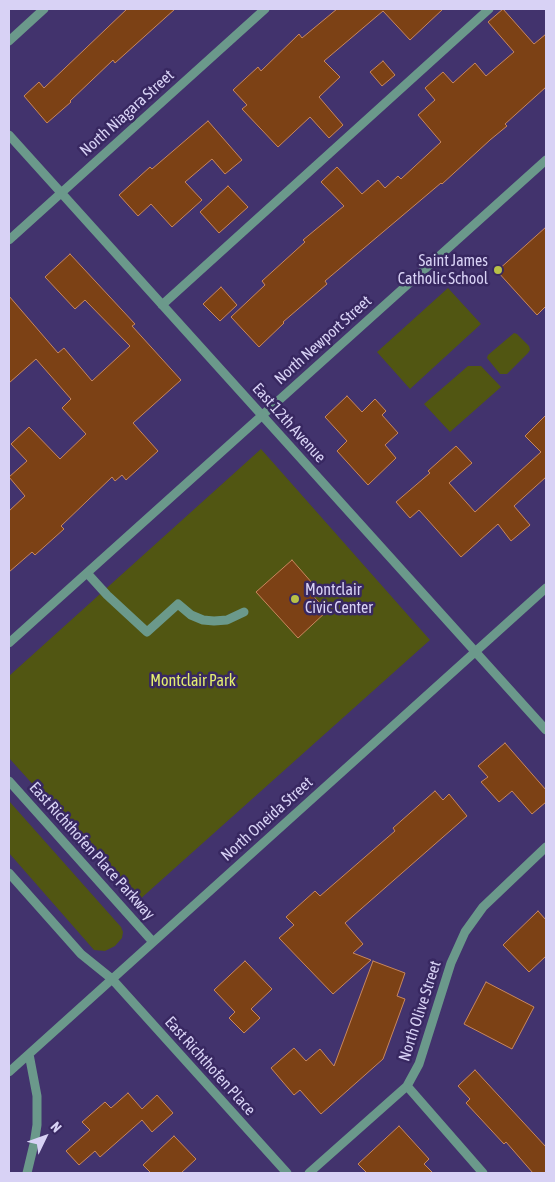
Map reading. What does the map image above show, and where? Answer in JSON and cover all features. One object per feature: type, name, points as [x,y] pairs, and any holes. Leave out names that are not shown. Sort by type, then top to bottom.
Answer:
[{"type":"street","points":[[9,41],[44,9]]},
{"type":"street","name":"North Niagara Street","points":[[9,240],[265,9]]},
{"type":"street","points":[[162,305],[489,9]]},
{"type":"street","name":"East 12th Avenue","points":[[9,135],[546,730]]},
{"type":"street","name":"North Newport Street","points":[[9,643],[546,160]]},
{"type":"street","points":[[87,573],[147,632],[178,604],[191,615],[214,622],[227,620],[244,612]]},
{"type":"street","name":"North Oneida Street","points":[[9,1072],[546,588]]},
{"type":"street","name":"East Richthofen Place Parkway","points":[[9,781],[153,942]]},
{"type":"street","name":"North Olive Street","points":[[309,1173],[407,1086],[422,1057],[451,963],[465,932],[483,906],[546,847]]},
{"type":"street","points":[[9,873],[81,954],[112,979]]},
{"type":"street","name":"East Richthofen Place","points":[[112,979],[287,1173]]},
{"type":"street","points":[[27,1173],[34,1144],[37,1118],[37,1096],[28,1054]]},
{"type":"street","points":[[407,1086],[483,1173]]},
{"type":"green space","points":[[448,288],[481,324],[410,389],[377,352]]},
{"type":"green space","points":[[514,333],[529,346],[530,350],[507,374],[500,374],[487,358],[488,355]]},
{"type":"green space","points":[[468,366],[481,366],[501,387],[450,432],[424,404]]},
{"type":"green space","name":"Montclair Park","points":[[261,449],[430,640],[138,901],[9,758],[9,676]]},
{"type":"green space","points":[[9,801],[121,927],[123,932],[122,938],[115,946],[105,951],[94,950],[9,853]]},
{"type":"building","points":[[127,9],[175,9],[115,63],[113,60],[47,123],[24,96],[39,82],[44,88]]},
{"type":"building","points":[[337,9],[443,9],[410,40],[383,11],[324,61],[340,77],[319,97],[343,125],[329,138],[310,117],[278,147],[242,109],[247,105],[233,90],[258,67],[261,71],[299,34],[302,38]]},
{"type":"building","points":[[503,9],[534,44],[546,34],[546,87],[505,124],[507,126],[442,184],[325,281],[327,284],[283,322],[259,347],[231,317],[265,285],[262,281],[305,242],[303,240],[344,206],[321,182],[337,167],[362,194],[378,180],[385,188],[398,176],[401,179],[441,142],[418,115],[435,100],[425,88],[443,72],[453,83],[475,63],[486,76],[514,52],[488,22]]},
{"type":"building","points":[[383,61],[395,75],[382,86],[370,72]]},
{"type":"building","points":[[208,121],[242,160],[225,174],[212,159],[185,182],[202,200],[172,227],[151,204],[138,216],[119,195],[150,167],[152,169]]},
{"type":"building","points":[[228,186],[248,207],[219,233],[200,212]]},
{"type":"building","points":[[546,227],[546,306],[537,315],[497,271]]},
{"type":"building","points":[[70,254],[135,324],[132,326],[181,380],[133,423],[158,451],[126,480],[122,475],[115,481],[112,477],[61,526],[64,529],[35,555],[32,552],[9,572],[9,511],[25,496],[9,477],[27,461],[11,444],[29,427],[60,459],[86,434],[62,408],[71,399],[36,359],[9,383],[9,296],[58,353],[64,348],[92,381],[130,346],[85,300],[75,309],[45,277]]},
{"type":"building","points":[[221,287],[237,305],[220,321],[203,304]]},
{"type":"building","points":[[347,396],[362,412],[375,399],[386,411],[382,415],[398,433],[385,445],[396,458],[368,485],[337,451],[347,441],[325,417]]},
{"type":"building","points":[[546,415],[546,477],[514,506],[530,525],[511,541],[498,524],[461,557],[419,510],[410,518],[396,502],[430,473],[428,471],[456,446],[472,463],[449,483],[475,512],[541,452],[525,436]]},
{"type":"building","name":"Montclair Civic Center","points":[[292,560],[313,584],[307,589],[327,611],[298,638],[256,592]]},
{"type":"building","points":[[505,743],[546,790],[546,802],[532,814],[512,791],[499,802],[481,782],[488,777],[478,766]]},
{"type":"building","points":[[435,791],[443,800],[449,794],[467,816],[345,923],[363,944],[353,953],[371,960],[333,994],[279,938],[294,925],[286,917],[315,891],[320,896],[395,831],[393,828]]},
{"type":"building","points":[[538,911],[546,920],[546,956],[529,972],[503,945]]},
{"type":"building","points":[[245,961],[272,989],[251,1009],[260,1018],[244,1033],[229,1018],[235,1012],[214,990]]},
{"type":"building","points":[[373,961],[405,973],[397,996],[405,999],[383,1059],[321,1114],[300,1090],[294,1095],[271,1068],[294,1048],[306,1061],[320,1049],[334,1066]]},
{"type":"building","points":[[486,982],[534,1007],[512,1049],[464,1024]]},
{"type":"building","points":[[475,1070],[546,1147],[546,1173],[533,1173],[506,1142],[504,1144],[466,1103],[470,1099],[458,1086]]},
{"type":"building","points":[[128,1093],[142,1109],[157,1095],[173,1113],[152,1132],[142,1120],[100,1157],[95,1151],[79,1165],[66,1151],[90,1130],[82,1122],[105,1102],[111,1108]]},
{"type":"building","points":[[399,1126],[429,1159],[424,1164],[433,1173],[367,1173],[358,1164]]},
{"type":"building","points":[[174,1136],[196,1159],[181,1173],[151,1173],[143,1165]]},
{"type":"place","name":"Saint James Catholic School","points":[[498,270]]},
{"type":"place","name":"Montclair Civic Center","points":[[295,599]]}]
